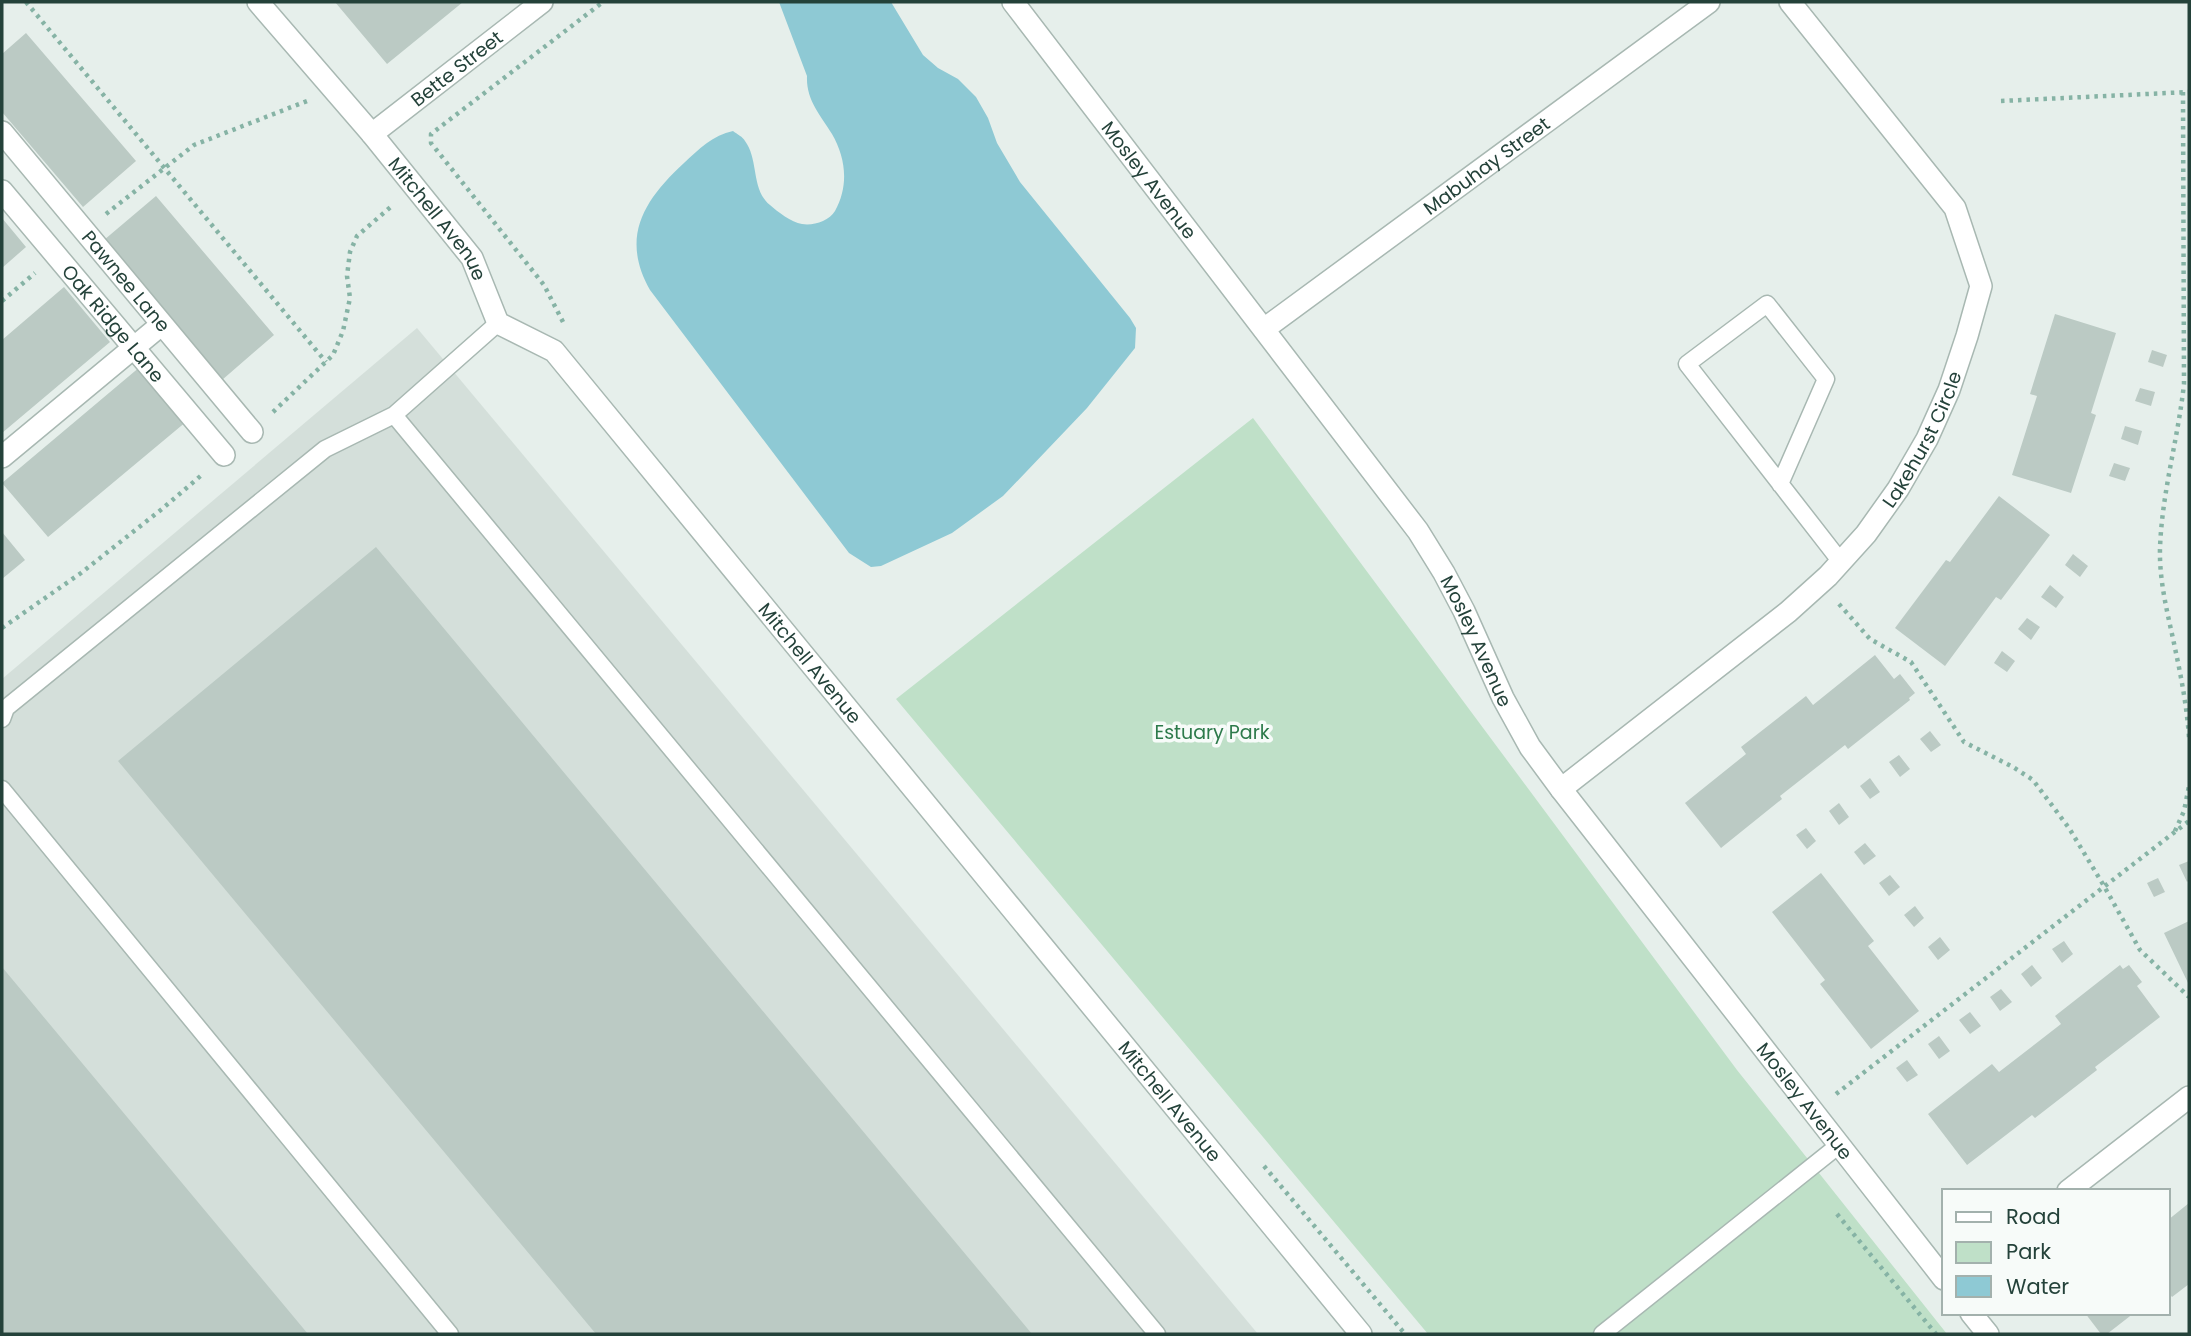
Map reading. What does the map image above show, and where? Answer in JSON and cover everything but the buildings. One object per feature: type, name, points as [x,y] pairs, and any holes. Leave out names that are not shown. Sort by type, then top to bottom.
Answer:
[{"type":"street","name":"Mitchell Avenue","points":[[258,2],[372,134],[472,258],[498,323],[554,351],[1361,1334]]},
{"type":"street","name":"Bette Street","points":[[372,134],[542,2]]},
{"type":"street","name":"Mosley Avenue","points":[[1013,2],[1391,495],[1424,542],[1464,611],[1508,708],[1530,747],[1560,789],[1942,1276]]},
{"type":"street","name":"Mabuhay Street","points":[[1264,329],[1709,2]]},
{"type":"street","name":"Lakehurst Circle","points":[[1560,789],[1788,612],[1841,562],[1866,534],[1927,439],[1950,390],[1981,286],[1955,208],[1790,2]]},
{"type":"street","name":"Pawnee Lane","points":[[2,132],[8,155],[83,232],[252,432]]},
{"type":"street","name":"Oak Ridge Lane","points":[[2,191],[224,455]]},
{"type":"street","points":[[2,457],[161,325]]},
{"type":"street","points":[[2071,1189],[2189,1097]]},
{"type":"street","points":[[1973,1315],[1988,1334]]},
{"type":"lane","points":[[1780,484],[1826,379],[1767,304],[1687,364],[1780,484],[1841,562]]},
{"type":"lane","points":[[2,719],[6,708],[325,449],[394,415],[498,323]]},
{"type":"lane","points":[[394,415],[1157,1334]]},
{"type":"lane","points":[[2,789],[450,1334]]},
{"type":"lane","points":[[1602,1334],[1839,1145]]},
{"type":"path","points":[[26,2],[326,362]]},
{"type":"path","points":[[564,324],[544,285],[431,143],[430,134],[603,2]]},
{"type":"path","points":[[83,232],[194,145],[334,91]]},
{"type":"path","points":[[2183,92],[2184,384],[2160,547],[2165,600],[2184,696],[2189,737]]},
{"type":"path","points":[[2001,101],[2189,92]]},
{"type":"path","points":[[1820,583],[1870,639],[1911,662],[1964,742],[2012,766],[2033,780],[2069,828],[2140,950],[2189,997]]},
{"type":"path","points":[[2175,832],[2184,811],[2189,786]]},
{"type":"path","points":[[1813,1111],[2189,821]]},
{"type":"path","points":[[1262,1162],[1405,1334]]},
{"type":"path","points":[[1837,1214],[1936,1334]]},
{"type":"shaded area","points":[[417,328],[1258,1334],[2,1334],[2,679]]},
{"type":"green space","name":"Estuary Park","points":[[1253,418],[1737,1070],[1947,1334],[1428,1334],[896,699]]},
{"type":"water","points":[[779,2],[891,2],[923,55],[938,68],[958,79],[976,97],[988,118],[997,143],[1020,182],[1136,328],[1135,348],[1087,408],[1003,496],[952,533],[881,566],[871,567],[849,553],[650,290],[641,271],[637,253],[641,220],[658,191],[701,148],[713,139],[733,131],[743,138],[749,149],[757,183],[764,199],[777,211],[793,221],[806,224],[825,220],[835,211],[844,182],[843,162],[837,143],[811,100],[807,76]]}]
